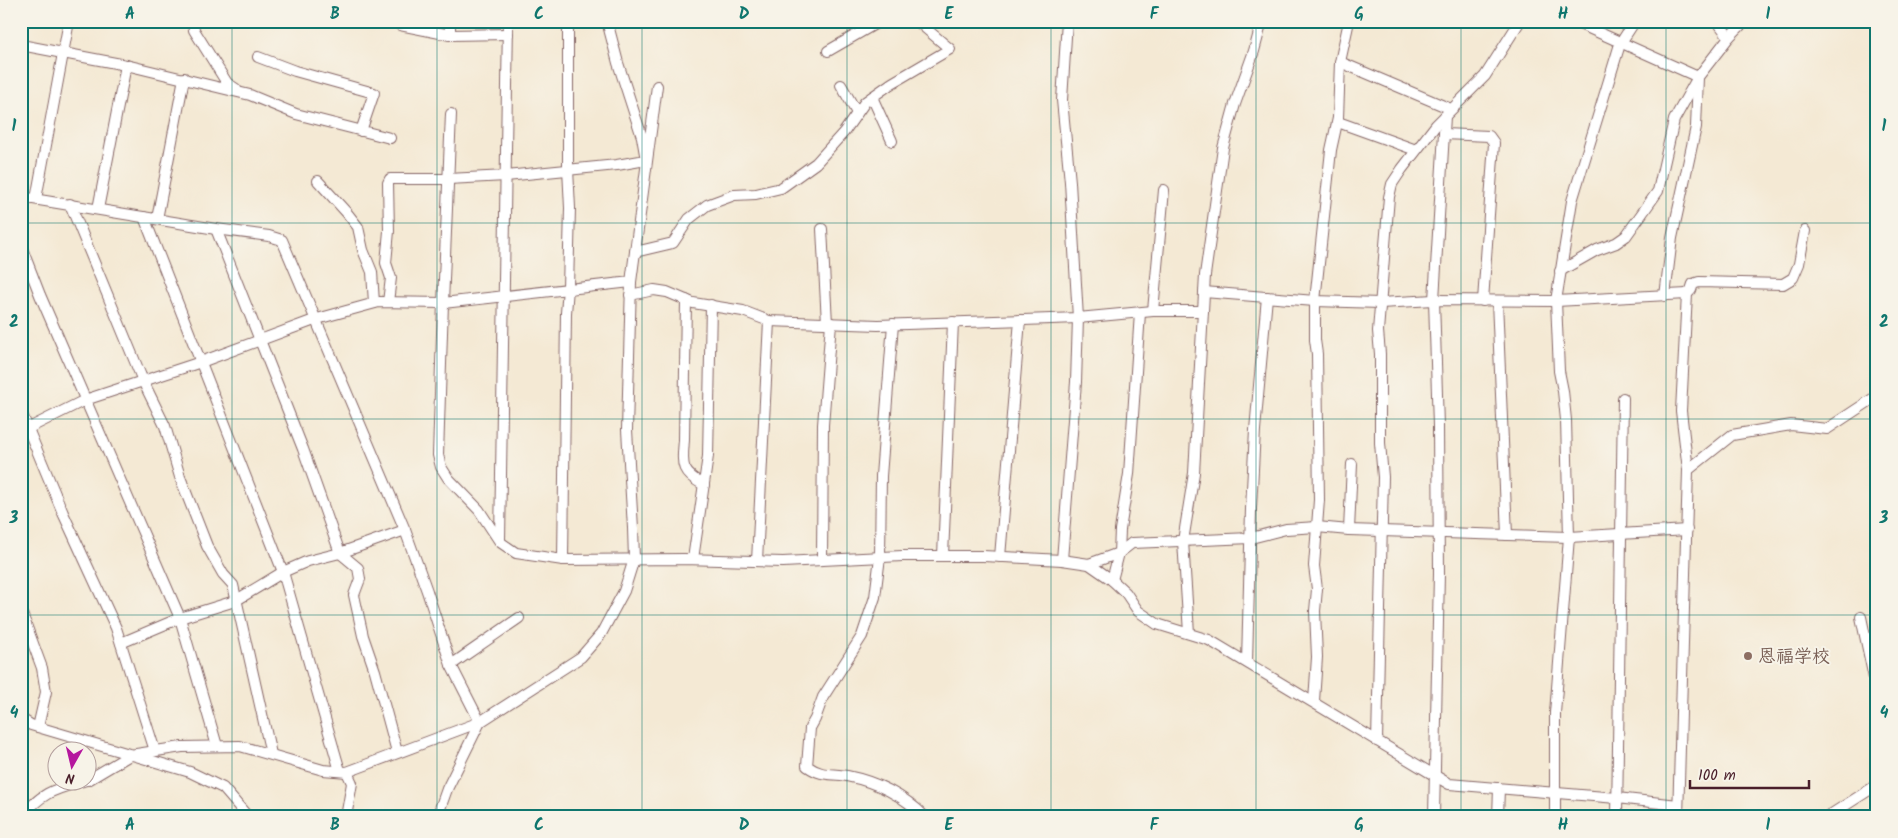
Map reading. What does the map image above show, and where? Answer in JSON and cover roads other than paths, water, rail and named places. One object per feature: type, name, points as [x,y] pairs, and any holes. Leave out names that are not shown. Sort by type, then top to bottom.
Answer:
[{"type":"street","points":[[36,199],[69,21]]},
{"type":"street","points":[[193,21],[194,30],[228,83],[242,93]]},
{"type":"street","points":[[450,21],[450,35]]},
{"type":"street","points":[[500,542],[508,21]]},
{"type":"street","points":[[563,560],[566,313],[570,208],[568,169],[568,21]]},
{"type":"street","points":[[607,21],[618,63],[642,137],[646,160]]},
{"type":"street","points":[[828,50],[880,21]]},
{"type":"street","points":[[634,252],[673,243],[689,220],[707,205],[734,195],[756,194],[782,188],[816,164],[844,132],[865,102],[892,83],[950,49],[917,21]]},
{"type":"street","points":[[1062,560],[1076,382],[1078,318],[1070,182],[1062,100],[1066,21]]},
{"type":"street","points":[[1189,633],[1184,541],[1194,474],[1205,275],[1223,148],[1262,21]]},
{"type":"street","points":[[1314,702],[1317,657],[1315,611],[1317,589],[1314,566],[1319,500],[1317,354],[1315,340],[1316,301],[1331,150],[1338,122],[1340,62],[1349,21]]},
{"type":"street","points":[[1377,741],[1383,477],[1380,443],[1380,354],[1378,331],[1389,197],[1392,184],[1416,150],[1484,76],[1520,21]]},
{"type":"street","points":[[1573,21],[1584,24],[1620,44],[1698,78]]},
{"type":"street","points":[[1555,817],[1556,713],[1569,537],[1566,420],[1563,391],[1558,371],[1556,301],[1572,201],[1620,44],[1635,21]]},
{"type":"street","points":[[1717,21],[1729,37]]},
{"type":"street","points":[[1560,271],[1596,250],[1616,243],[1626,236],[1658,191],[1674,120],[1698,78],[1729,37],[1745,21]]},
{"type":"street","points":[[400,25],[450,35],[508,34]]},
{"type":"street","points":[[21,45],[64,52],[184,78],[242,93],[296,114],[390,138]]},
{"type":"street","points":[[258,57],[295,71],[374,93],[361,131]]},
{"type":"street","points":[[1340,62],[1448,113]]},
{"type":"street","points":[[98,209],[126,65]]},
{"type":"street","points":[[157,219],[184,78]]},
{"type":"street","points":[[1665,296],[1672,238],[1696,126],[1698,78]]},
{"type":"street","points":[[841,85],[857,113]]},
{"type":"street","points":[[98,774],[130,755],[182,747],[217,746],[240,746],[323,770],[343,772],[480,722],[581,656],[601,634],[624,590],[634,559],[627,430],[630,295],[634,252],[657,86]]},
{"type":"street","points":[[872,97],[892,141]]},
{"type":"street","points":[[1434,817],[1439,573],[1438,426],[1434,300],[1444,134],[1448,113]]},
{"type":"street","points":[[451,114],[438,455],[441,467],[448,478],[479,510],[500,542],[516,553],[563,560],[693,559],[757,561],[943,556],[1062,560],[1089,564],[1126,592],[1138,611],[1157,624],[1209,640],[1450,784],[1555,792],[1678,805]]},
{"type":"street","points":[[1338,122],[1416,150]]},
{"type":"street","points":[[1444,134],[1489,136],[1494,143],[1483,301]]},
{"type":"street","points":[[388,302],[390,278],[386,257],[389,231],[390,179],[506,176],[616,165],[646,160]]},
{"type":"street","points":[[318,181],[358,227],[363,250],[372,272],[374,303]]},
{"type":"street","points":[[1153,311],[1164,190]]},
{"type":"street","points":[[21,197],[269,236],[282,240],[405,530],[451,665],[480,722]]},
{"type":"street","points":[[70,204],[143,381],[165,426],[180,476],[207,546],[223,574],[233,585],[235,601],[262,708],[271,754]]},
{"type":"street","points":[[144,217],[283,572],[343,772],[352,783],[346,817]]},
{"type":"street","points":[[216,229],[303,449],[340,553],[358,568],[360,579],[354,595],[363,636],[376,671],[397,752]]},
{"type":"street","points":[[822,229],[829,323],[823,425],[822,560]]},
{"type":"street","points":[[1678,817],[1687,530],[1688,470],[1681,411],[1687,294],[1693,284],[1699,282],[1783,284],[1793,278],[1799,264],[1805,231]]},
{"type":"street","points":[[21,246],[40,295],[180,618],[217,746]]},
{"type":"street","points":[[25,431],[85,400],[200,362],[317,319],[374,303],[443,303],[631,282]]},
{"type":"street","points":[[630,295],[654,290],[667,292],[686,300],[743,311],[769,321],[829,323],[892,324],[1020,320],[1078,318],[1153,311],[1203,311]]},
{"type":"street","points":[[1204,292],[1316,301],[1380,302],[1434,300],[1556,301],[1687,294]]},
{"type":"street","points":[[1247,662],[1251,538],[1250,509],[1267,297]]},
{"type":"street","points":[[686,300],[682,461],[684,470],[692,478],[704,485]]},
{"type":"street","points":[[1497,301],[1507,535]]},
{"type":"street","points":[[693,559],[708,456],[711,305]]},
{"type":"street","points":[[1112,580],[1119,553],[1120,530],[1129,474],[1140,312]]},
{"type":"street","points":[[1000,557],[1020,320]]},
{"type":"street","points":[[757,561],[769,321]]},
{"type":"street","points":[[943,556],[953,322]]},
{"type":"street","points":[[892,324],[881,476],[880,557],[875,597],[862,636],[822,697],[810,728],[807,766],[817,774],[848,776],[892,791],[913,804],[926,817]]},
{"type":"street","points":[[1688,470],[1732,435],[1791,425],[1827,429],[1877,396]]},
{"type":"street","points":[[1617,817],[1623,398]]},
{"type":"street","points":[[21,412],[25,431],[116,628],[155,751]]},
{"type":"street","points":[[1349,530],[1352,464]]},
{"type":"street","points":[[1089,564],[1119,553],[1132,543],[1251,538],[1286,529],[1317,527],[1381,532],[1569,537],[1687,530]]},
{"type":"street","points":[[121,642],[180,618],[235,601],[283,572],[308,560],[340,553],[405,530]]},
{"type":"street","points":[[21,611],[42,668],[46,692],[38,727]]},
{"type":"street","points":[[1861,617],[1877,692]]},
{"type":"street","points":[[451,665],[520,618]]},
{"type":"street","points":[[21,718],[38,727],[190,772],[223,788],[248,817]]},
{"type":"street","points":[[438,817],[447,789],[480,722]]},
{"type":"street","points":[[1827,817],[1877,785]]},
{"type":"street","points":[[1498,817],[1499,788]]},
{"type":"street","points":[[22,817],[28,809],[52,790]]},
{"type":"place","name":"恩福学校","points":[[1748,656]]}]
